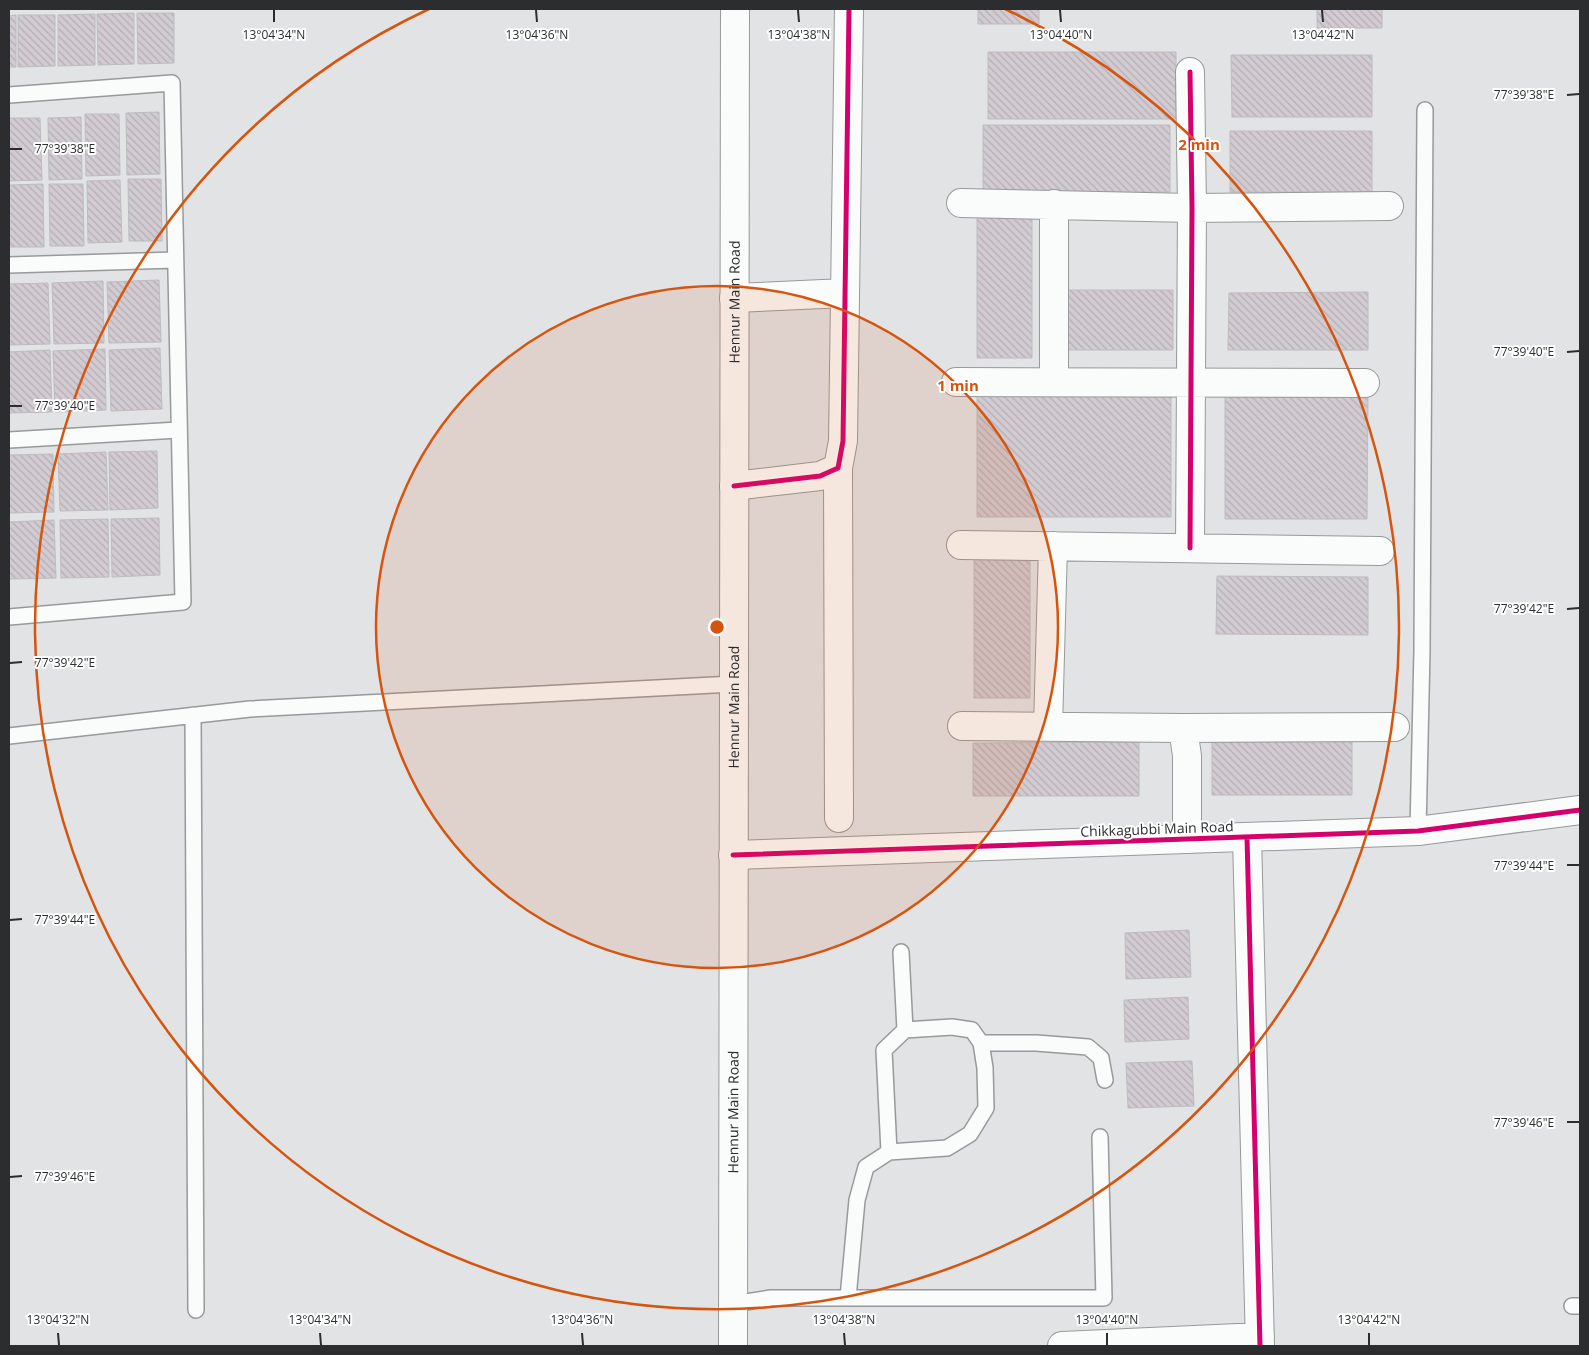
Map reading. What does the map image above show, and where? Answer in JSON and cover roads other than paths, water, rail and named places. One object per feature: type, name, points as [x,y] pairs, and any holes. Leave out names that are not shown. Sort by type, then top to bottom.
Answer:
[{"type":"street","name":"Hennur Main Road","points":[[733,1346],[735,9]]},
{"type":"street","points":[[839,818],[838,468],[843,441],[849,9]]},
{"type":"street","points":[[1190,72],[1192,208],[1190,548]]},
{"type":"street","points":[[960,203],[1192,208],[1390,206]]},
{"type":"street","points":[[1054,204],[1054,382]]},
{"type":"street","points":[[734,298],[845,292]]},
{"type":"street","points":[[956,382],[1366,383]]},
{"type":"street","points":[[734,486],[820,476],[838,468]]},
{"type":"street","points":[[961,545],[1380,551]]},
{"type":"street","points":[[1048,727],[1053,546]]},
{"type":"street","points":[[962,726],[1395,727]]},
{"type":"street","points":[[1183,728],[1187,756],[1187,839]]},
{"type":"street","name":"Chikkagubbi Main Road","points":[[733,855],[1418,831],[1580,810]]},
{"type":"street","points":[[1062,1346],[1260,1342],[1247,837]]},
{"type":"lane","points":[[9,95],[172,83],[183,602],[9,617]]},
{"type":"lane","points":[[1418,831],[1422,640],[1425,110]]},
{"type":"lane","points":[[9,265],[175,260]]},
{"type":"lane","points":[[9,440],[178,430]]},
{"type":"lane","points":[[9,736],[250,709],[734,684]]},
{"type":"lane","points":[[193,715],[196,1310]]},
{"type":"lane","points":[[901,952],[905,1030]]},
{"type":"lane","points":[[848,1298],[857,1200],[866,1167],[889,1152],[947,1148],[970,1134],[986,1108],[985,1068],[981,1044],[972,1030],[952,1027],[905,1030],[884,1050],[889,1152]]},
{"type":"lane","points":[[981,1044],[1036,1043],[1088,1047],[1101,1058],[1105,1080]]},
{"type":"lane","points":[[733,1304],[771,1298],[1104,1298],[1100,1137]]}]
